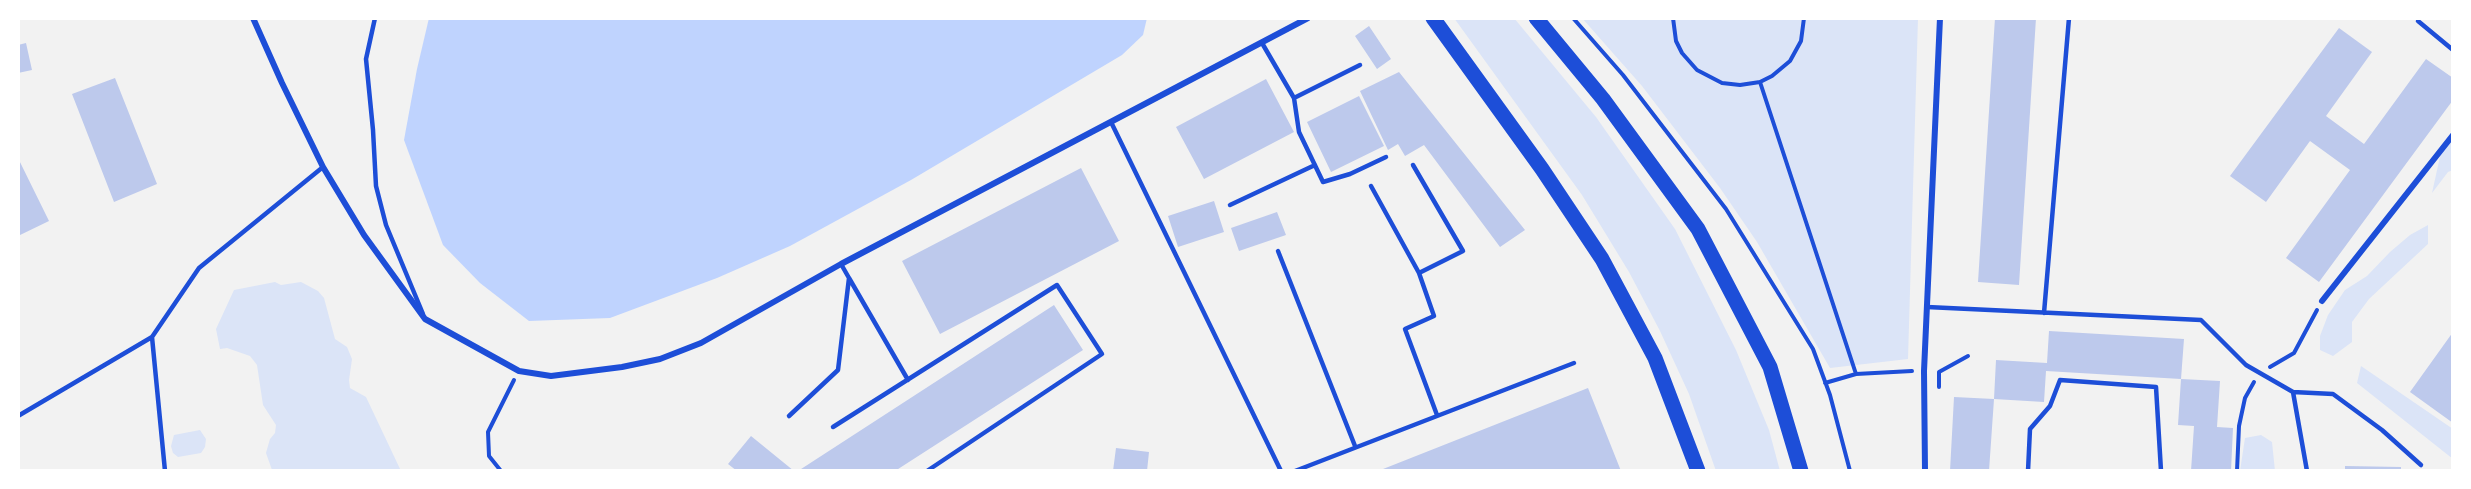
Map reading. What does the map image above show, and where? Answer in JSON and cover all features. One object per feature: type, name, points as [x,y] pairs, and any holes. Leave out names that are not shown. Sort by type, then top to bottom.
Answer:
[{"type":"main road","points":[[1433,18],[1542,169],[1602,259],[1654,358],[1698,471]]},
{"type":"main road","points":[[1536,18],[1603,99],[1698,229],[1770,367],[1801,471]]},
{"type":"street","points":[[253,18],[323,167],[364,235],[425,319],[519,371],[551,376],[622,368],[660,359],[701,343],[841,264],[1308,18]]},
{"type":"street","points":[[1925,471],[1924,371],[1940,18]]},
{"type":"street","points":[[2322,301],[2453,135]]},
{"type":"lane","points":[[375,18],[366,59],[376,186],[386,225],[425,319]]},
{"type":"lane","points":[[2044,312],[2069,18]]},
{"type":"lane","points":[[2418,21],[2453,50]]},
{"type":"lane","points":[[1262,43],[1294,98],[1299,132],[1323,182],[1350,174],[1386,157]]},
{"type":"lane","points":[[1294,98],[1360,65]]},
{"type":"lane","points":[[1111,122],[1281,471]]},
{"type":"lane","points":[[1230,205],[1315,165]]},
{"type":"lane","points":[[1413,165],[1463,251],[1419,273]]},
{"type":"lane","points":[[18,416],[152,338],[199,268],[323,167]]},
{"type":"lane","points":[[1371,186],[1419,273],[1434,316],[1405,329],[1437,415]]},
{"type":"lane","points":[[1278,251],[1355,446]]},
{"type":"lane","points":[[841,264],[908,380]]},
{"type":"lane","points":[[789,416],[838,370],[849,278]]},
{"type":"lane","points":[[833,427],[1057,285],[1102,354],[927,471]]},
{"type":"lane","points":[[1927,307],[2201,320],[2246,365],[2293,392],[2333,394],[2382,430],[2421,465]]},
{"type":"lane","points":[[152,338],[165,471]]},
{"type":"lane","points":[[1295,471],[1574,363]]},
{"type":"lane","points":[[2028,471],[2030,429],[2050,406],[2060,380],[2156,387],[2161,471]]},
{"type":"lane","points":[[2293,392],[2307,471]]},
{"type":"path","points":[[1573,18],[1630,84],[1726,209],[1813,350],[1851,471]]},
{"type":"path","points":[[1673,18],[1676,40],[1682,53],[1697,70],[1722,83],[1740,85],[1760,82],[1772,76],[1790,61],[1801,41],[1804,18]]},
{"type":"path","points":[[1760,82],[1856,374]]},
{"type":"path","points":[[1825,383],[1856,374],[1939,372],[1968,356]]},
{"type":"path","points":[[501,471],[489,456],[488,432],[519,371]]},
{"type":"path","points":[[1939,372],[1939,394]]},
{"type":"shaded area","points":[[1454,18],[1514,18],[1596,117],[1675,229],[1736,350],[1769,430],[1780,471],[1716,471],[1689,394],[1629,272],[1582,195]]},
{"type":"shaded area","points":[[1582,18],[1918,18],[1908,359],[1830,368],[1757,242],[1720,188],[1642,86]]},
{"type":"shaded area","points":[[2453,139],[2453,170],[2448,172],[2432,193],[2443,143]]},
{"type":"shaded area","points":[[2428,225],[2428,244],[2369,299],[2352,322],[2352,342],[2333,356],[2320,350],[2320,336],[2328,315],[2345,290],[2367,276],[2410,235]]},
{"type":"shaded area","points":[[275,282],[281,285],[301,282],[318,291],[324,298],[335,339],[347,347],[352,359],[350,388],[366,397],[401,471],[272,470],[266,453],[276,425],[263,405],[257,365],[250,356],[227,348],[220,349],[216,329],[234,290]]},
{"type":"shaded area","points":[[2361,366],[2453,429],[2453,459],[2357,383]]},
{"type":"shaded area","points":[[200,430],[206,439],[201,453],[178,457],[173,453],[171,446],[174,435]]},
{"type":"shaded area","points":[[2261,435],[2272,442],[2275,471],[2240,471],[2245,438]]},
{"type":"water","points":[[429,18],[1147,18],[1143,35],[1122,55],[911,180],[790,246],[717,278],[610,318],[529,321],[480,283],[443,245],[404,140]]},
{"type":"building","points":[[1995,18],[2036,18],[2019,285],[1978,282]]},
{"type":"building","points":[[1369,26],[1391,59],[1377,69],[1355,36]]},
{"type":"building","points":[[2339,28],[2372,52],[2326,116],[2364,144],[2426,59],[2453,78],[2453,100],[2319,282],[2286,258],[2350,170],[2310,141],[2266,202],[2230,176]]},
{"type":"building","points":[[26,43],[32,70],[18,73],[18,45]]},
{"type":"building","points":[[1399,72],[1525,230],[1500,247],[1424,145],[1405,156],[1398,144],[1388,150],[1360,91]]},
{"type":"building","points":[[115,78],[157,184],[114,202],[72,94]]},
{"type":"building","points":[[1266,79],[1294,132],[1204,179],[1176,127]]},
{"type":"building","points":[[1359,96],[1384,146],[1331,172],[1307,122]]},
{"type":"building","points":[[18,158],[49,221],[18,236]]},
{"type":"building","points":[[1081,168],[1119,241],[940,334],[902,261]]},
{"type":"building","points":[[1214,201],[1224,232],[1178,247],[1168,216]]},
{"type":"building","points":[[1277,212],[1286,235],[1239,251],[1231,228]]},
{"type":"building","points":[[1054,305],[1083,350],[895,471],[798,471]]},
{"type":"building","points":[[2049,331],[2184,339],[2181,379],[2046,371],[2044,402],[1994,399],[1996,360],[2047,363]]},
{"type":"building","points":[[2453,332],[2453,389],[2451,392],[2453,393],[2453,423],[2410,392]]},
{"type":"building","points":[[2181,379],[2220,381],[2217,427],[2233,428],[2231,471],[2191,471],[2194,426],[2178,425]]},
{"type":"building","points":[[1588,388],[1621,471],[1378,471]]},
{"type":"building","points":[[1954,397],[1994,399],[1989,471],[1950,471]]},
{"type":"building","points":[[751,436],[794,471],[737,471],[728,464]]},
{"type":"building","points":[[1116,448],[1149,452],[1147,471],[1113,471]]},
{"type":"building","points":[[2345,466],[2401,467],[2401,471],[2345,471]]}]
